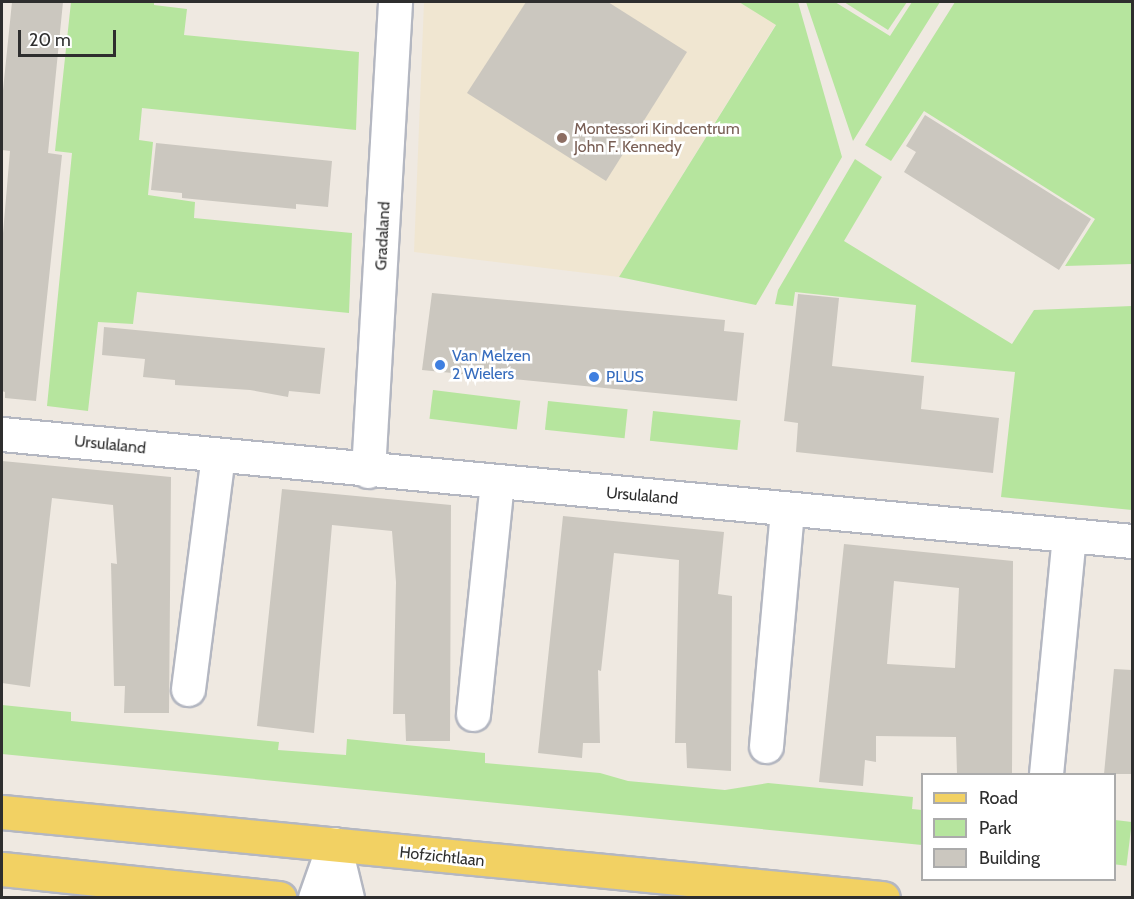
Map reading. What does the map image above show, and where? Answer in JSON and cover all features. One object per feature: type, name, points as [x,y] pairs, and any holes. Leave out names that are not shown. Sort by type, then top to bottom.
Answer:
[{"type":"main road","name":"Hofzichtlaan","points":[[2,812],[883,897]]},
{"type":"main road","points":[[2,869],[279,897]]},
{"type":"street","name":"Gradaland","points":[[368,471],[395,2]]},
{"type":"street","name":"Ursulaland","points":[[2,434],[368,471],[1132,541]]},
{"type":"street","points":[[188,689],[218,455]]},
{"type":"street","points":[[473,714],[497,483]]},
{"type":"street","points":[[766,746],[787,509]]},
{"type":"street","points":[[1046,773],[1069,536]]},
{"type":"street","points":[[315,897],[334,844]]},
{"type":"street","points":[[334,844],[347,897]]},
{"type":"shaded area","name":"Montessori Kindcentrum John F. Kennedy","points":[[424,2],[739,2],[776,24],[619,277],[414,252]]},
{"type":"green space","points":[[71,2],[154,2],[154,5],[187,9],[184,35],[359,52],[356,130],[142,108],[139,140],[153,142],[148,195],[195,202],[194,218],[352,233],[349,313],[137,292],[133,324],[98,322],[88,411],[47,406],[72,153],[55,151]]},
{"type":"green space","points":[[739,2],[798,2],[842,157],[756,305],[619,277],[776,25]]},
{"type":"green space","points":[[806,2],[835,2],[890,36],[912,2],[940,2],[853,141]]},
{"type":"green space","points":[[844,2],[907,2],[888,30]]},
{"type":"green space","points":[[955,2],[1132,2],[1132,264],[1065,266],[1095,219],[924,111],[891,161],[865,145]]},
{"type":"green space","points":[[855,159],[882,177],[844,241],[1012,344],[1034,310],[1132,306],[1132,510],[1001,497],[1015,372],[911,362],[916,305],[795,292],[793,306],[775,304],[778,290]]},
{"type":"green space","points":[[433,390],[520,401],[517,430],[429,419]]},
{"type":"green space","points":[[548,401],[628,409],[625,438],[545,430]]},
{"type":"green space","points":[[653,411],[741,420],[737,450],[650,441]]},
{"type":"green space","points":[[2,705],[71,712],[71,721],[279,742],[278,750],[346,755],[347,739],[485,753],[485,763],[600,773],[628,781],[725,790],[768,783],[913,797],[912,809],[921,810],[921,845],[2,754]]},
{"type":"green space","points":[[1116,820],[1132,822],[1127,866],[1116,864]]},
{"type":"building","points":[[12,2],[63,2],[48,153],[62,155],[36,401],[5,398],[5,392],[2,391],[2,245],[10,151],[2,150],[2,100]]},
{"type":"building","points":[[526,2],[608,2],[687,52],[606,181],[467,93]]},
{"type":"building","points":[[925,115],[1091,219],[1059,270],[904,172],[916,152],[906,146]]},
{"type":"building","points":[[156,143],[332,161],[328,207],[296,204],[296,209],[182,198],[182,193],[151,190]]},
{"type":"building","points":[[432,293],[725,320],[724,331],[744,333],[737,401],[422,370]]},
{"type":"building","points":[[798,294],[839,298],[832,366],[924,376],[921,409],[999,418],[993,473],[796,452],[798,423],[784,421]]},
{"type":"building","points":[[104,327],[325,348],[320,394],[289,391],[288,397],[250,390],[175,385],[175,380],[143,377],[145,359],[102,355]]},
{"type":"building","points":[[2,461],[171,477],[169,713],[124,713],[125,686],[114,686],[111,563],[117,564],[113,505],[52,498],[30,687],[2,683]]},
{"type":"building","points":[[282,489],[451,505],[450,741],[406,741],[405,714],[393,714],[396,582],[392,531],[332,525],[314,733],[257,726]]},
{"type":"building","points":[[563,516],[724,532],[718,594],[732,596],[731,771],[687,768],[686,743],[675,743],[679,560],[614,553],[601,671],[598,670],[600,743],[583,743],[582,758],[538,753]]},
{"type":"building","points":[[844,544],[1013,561],[1012,773],[957,773],[956,737],[876,736],[876,762],[865,760],[863,786],[819,782]],"holes":[[[894,581],[959,588],[955,668],[887,664]]]},
{"type":"building","points":[[1114,669],[1132,670],[1132,774],[1104,773]]},
{"type":"place","name":"Montessori Kindcentrum John F. Kennedy","points":[[562,138]]},
{"type":"place","name":"Van Melzen 2 Wielers","points":[[440,365]]},
{"type":"place","name":"PLUS","points":[[594,377]]}]
